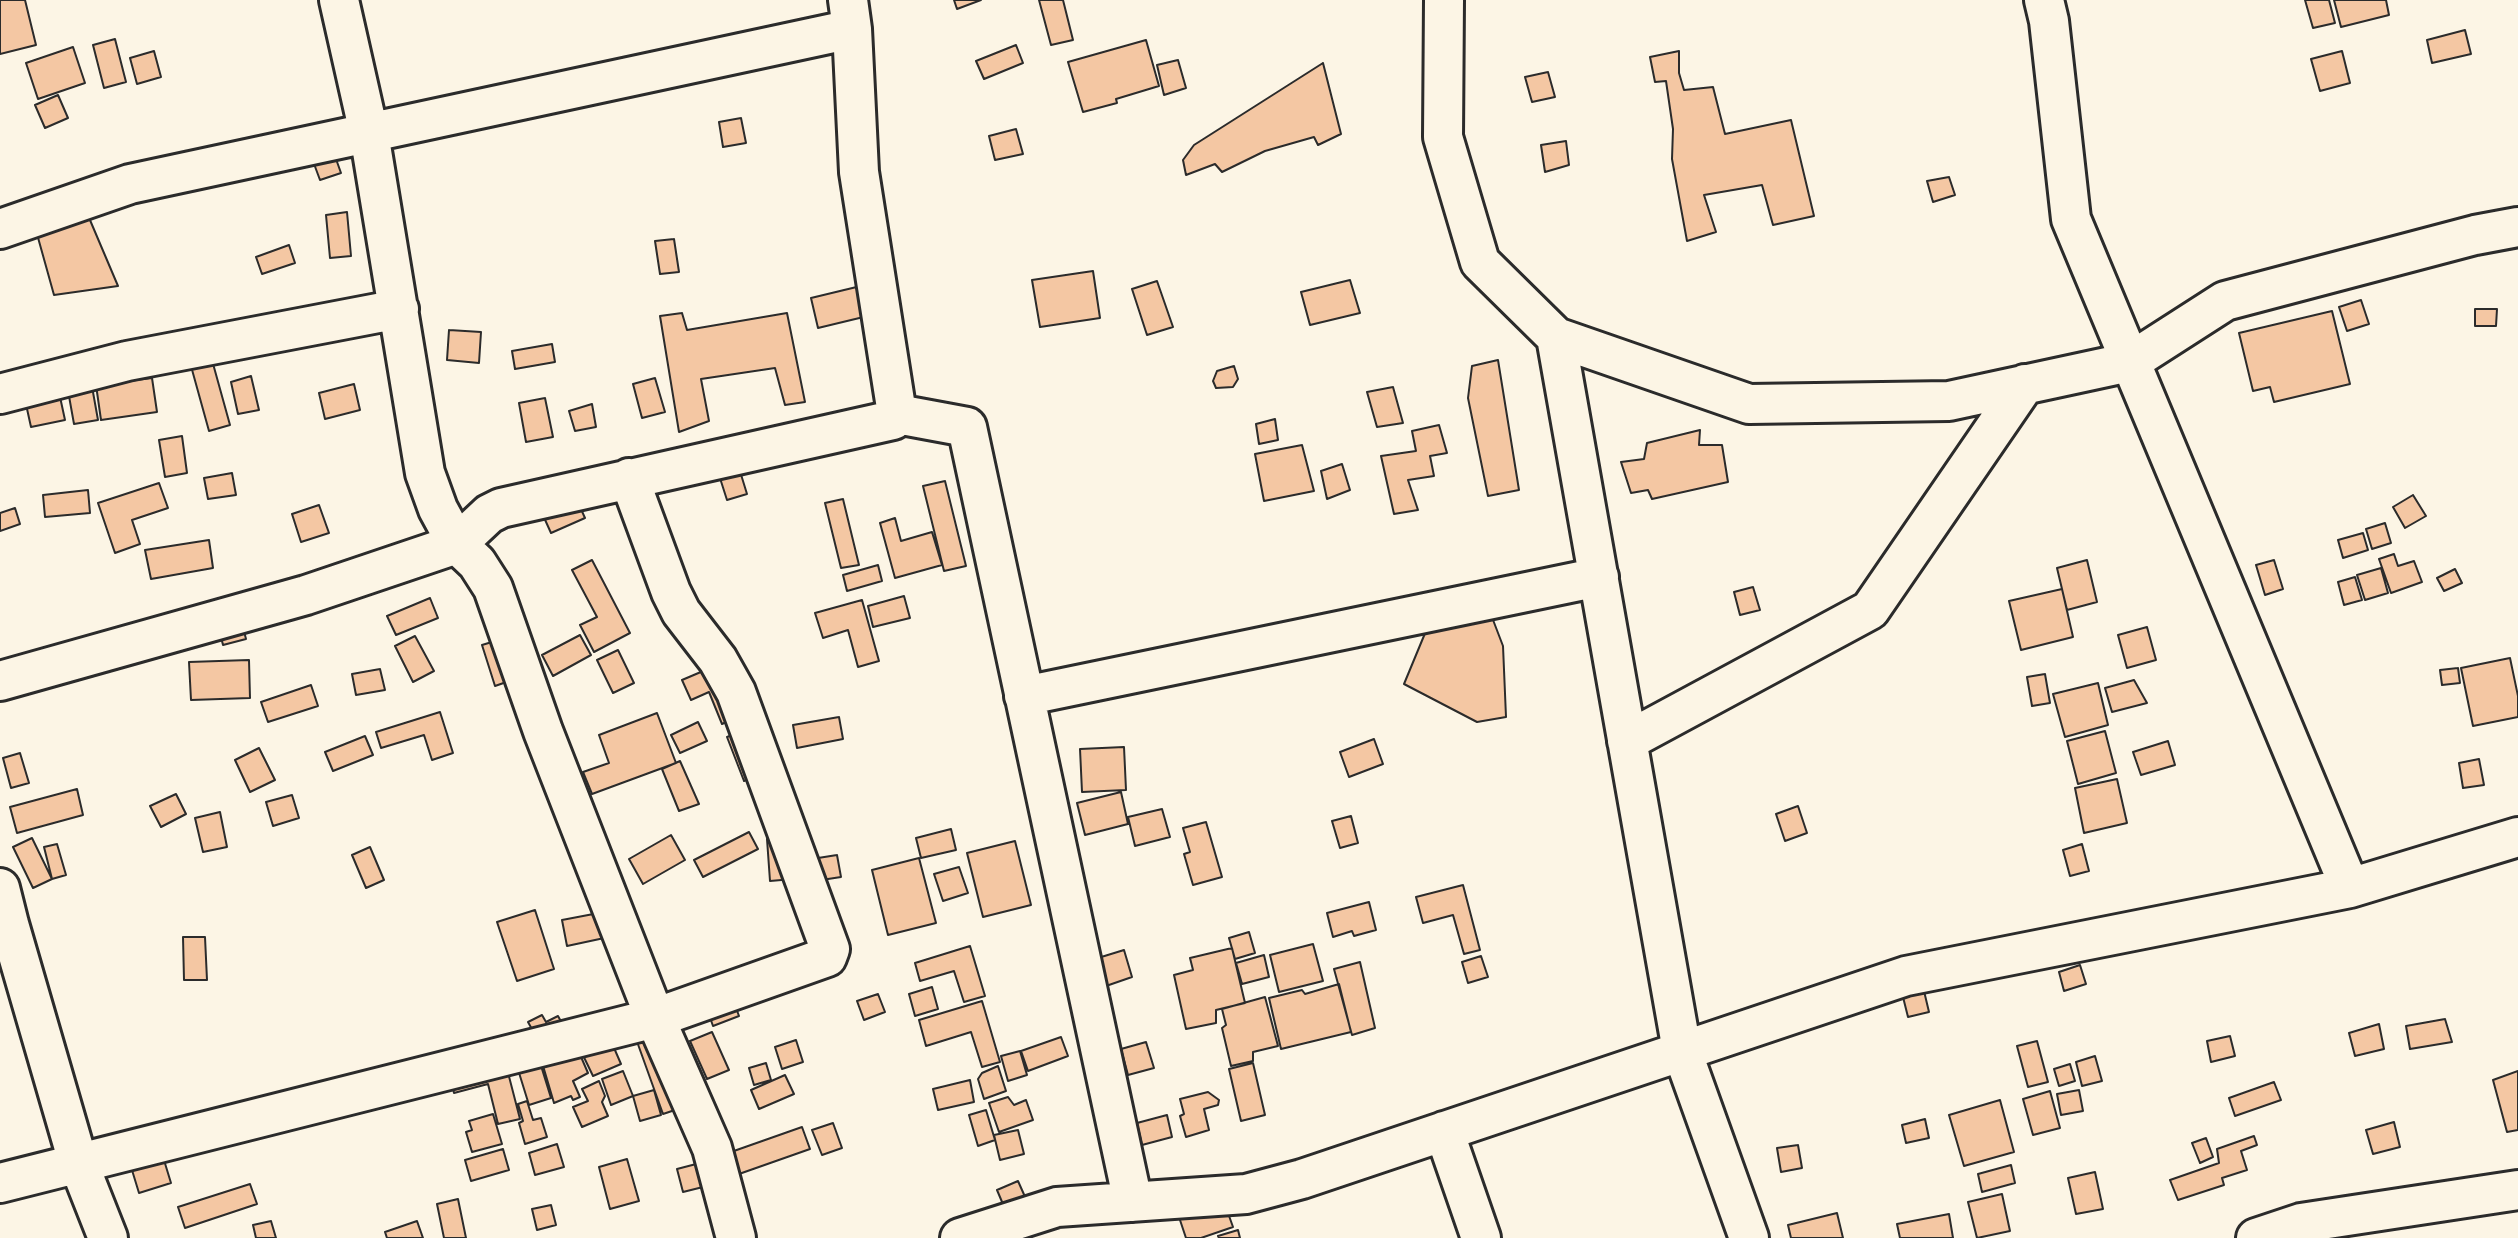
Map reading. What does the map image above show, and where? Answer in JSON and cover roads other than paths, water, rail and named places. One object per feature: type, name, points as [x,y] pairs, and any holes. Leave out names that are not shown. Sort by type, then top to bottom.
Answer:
[{"type":"street","points":[[339,0],[369,133],[425,473],[438,509],[457,544],[477,564],[493,588],[543,731],[655,1018],[712,1148],[736,1238]]},
{"type":"street","points":[[1444,0],[1443,137],[1480,262],[1556,337],[1749,404],[1949,401],[2130,362],[2225,301],[2475,235],[2518,227]]},
{"type":"street","points":[[2044,0],[2049,21],[2071,219],[2350,888]]},
{"type":"street","points":[[0,229],[130,184],[369,133],[850,14],[859,172],[897,414],[893,421],[501,508],[489,514],[457,544],[306,595],[0,681]]},
{"type":"street","points":[[0,394],[127,361],[398,309]]},
{"type":"street","points":[[1556,337],[1682,1051],[1749,1238]]},
{"type":"street","points":[[1628,741],[1870,610],[2025,384]]},
{"type":"street","points":[[897,414],[967,427],[1133,1202]]},
{"type":"street","points":[[0,1183],[655,1018],[827,957],[830,949],[736,692],[718,660],[681,612],[671,592],[629,478]]},
{"type":"street","points":[[1024,696],[1599,577]]},
{"type":"street","points":[[960,1238],[1057,1207],[1246,1194],[1302,1179],[1906,976],[2350,888],[2518,837]]},
{"type":"street","points":[[0,888],[78,1162],[108,1238]]},
{"type":"street","points":[[1444,1131],[1481,1238]]},
{"type":"street","points":[[2256,1238],[2301,1223],[2518,1190]]}]
